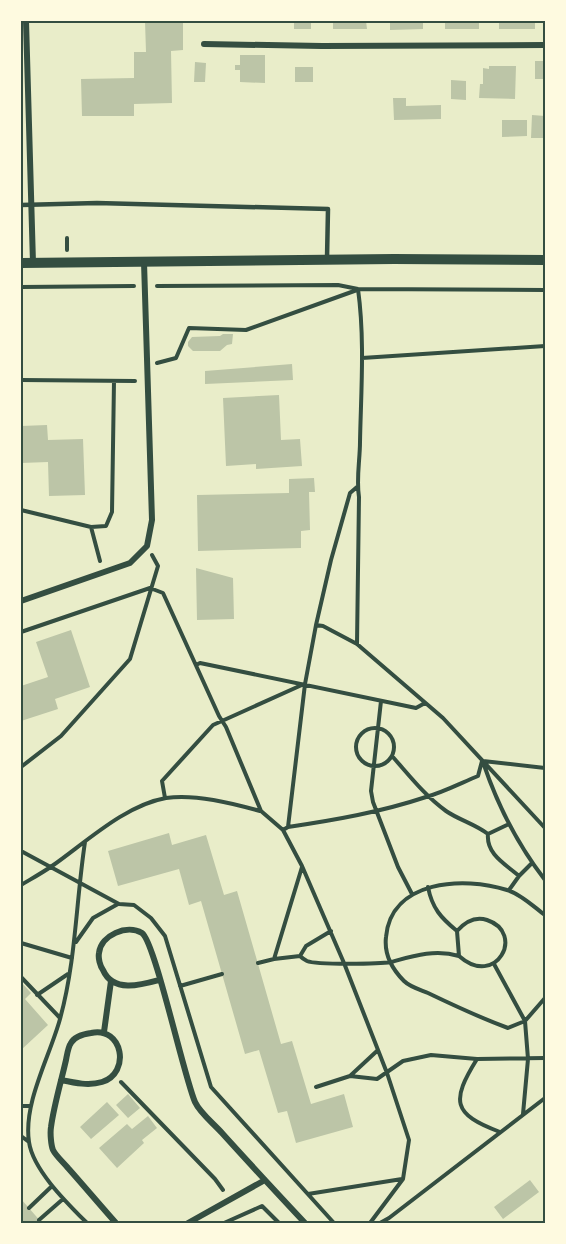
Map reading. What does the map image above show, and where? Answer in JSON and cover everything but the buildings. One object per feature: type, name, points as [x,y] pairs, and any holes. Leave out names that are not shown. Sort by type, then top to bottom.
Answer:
[{"type":"street","points":[[26,21],[33,263]]},
{"type":"street","points":[[204,44],[545,45]]},
{"type":"street","points":[[21,263],[545,260]]},
{"type":"street","points":[[21,602],[130,563],[147,546],[152,520],[144,262]]},
{"type":"street","points":[[159,980],[140,986],[122,985],[111,981],[104,974],[100,964],[99,953],[102,943],[118,931],[130,930],[142,933],[148,940],[195,1104],[305,1223]]},
{"type":"street","points":[[104,1032],[111,981]]},
{"type":"street","points":[[62,1080],[79,1084],[92,1083],[102,1082],[113,1075],[117,1071],[120,1052],[113,1037],[104,1032],[86,1034],[71,1042],[50,1130],[53,1151],[116,1223]]},
{"type":"street","points":[[188,1223],[265,1180]]},
{"type":"lane","points":[[21,205],[97,203],[328,210],[327,260]]},
{"type":"path","points":[[21,287],[338,285],[358,289],[545,290]]},
{"type":"path","points":[[357,644],[359,497],[357,487],[362,358],[358,289]]},
{"type":"path","points":[[147,365],[176,358],[189,328],[246,330],[358,289]]},
{"type":"path","points":[[362,358],[545,346]]},
{"type":"path","points":[[21,380],[148,381]]},
{"type":"path","points":[[21,510],[91,527],[106,526],[112,512],[114,381]]},
{"type":"path","points":[[288,827],[305,684],[316,625],[331,560],[351,493],[357,487]]},
{"type":"path","points":[[91,527],[97,550]]},
{"type":"path","points":[[21,767],[61,736],[130,659],[158,566],[147,546]]},
{"type":"path","points":[[21,632],[150,588],[163,593],[261,812]]},
{"type":"path","points":[[316,625],[323,626],[357,644],[443,718],[545,828]]},
{"type":"path","points":[[196,665],[200,663],[416,708],[425,703]]},
{"type":"path","points":[[165,798],[162,781],[213,725],[305,684]]},
{"type":"path","points":[[381,701],[371,791],[375,812],[412,894]]},
{"type":"path","points":[[378,728],[386,731],[392,738],[394,747],[392,756],[384,764],[374,766],[365,764],[359,758],[356,741],[361,733],[369,729],[378,728]]},
{"type":"path","points":[[392,756],[428,797],[447,812],[488,834]]},
{"type":"path","points":[[482,761],[545,768]]},
{"type":"path","points":[[283,831],[288,827],[338,820],[428,797],[478,776],[482,761]]},
{"type":"path","points":[[482,761],[509,824],[545,880]]},
{"type":"path","points":[[21,885],[51,867],[125,815],[165,798],[190,798],[236,804],[261,812],[283,831],[302,866],[331,931],[387,1073],[409,1140],[403,1179],[370,1223]]},
{"type":"path","points":[[488,834],[509,824]]},
{"type":"path","points":[[488,834],[487,842],[490,850],[519,876]]},
{"type":"path","points":[[21,850],[119,904],[134,905],[151,918],[165,936],[211,1087],[334,1223]]},
{"type":"path","points":[[509,890],[532,863]]},
{"type":"path","points":[[274,959],[302,866]]},
{"type":"path","points":[[545,915],[509,890],[458,882],[428,887],[412,894],[399,905],[387,924],[385,945],[389,962],[405,982],[508,1028],[525,1021],[545,998]]},
{"type":"path","points":[[428,887],[434,909],[445,922],[458,931]]},
{"type":"path","points":[[75,944],[93,918],[119,904]]},
{"type":"path","points":[[258,963],[300,956],[308,962],[327,964],[389,962],[426,953],[450,953],[459,956],[468,964],[484,967],[494,964],[503,955],[506,941],[501,929],[492,922],[481,918],[471,920],[458,931]]},
{"type":"path","points":[[300,956],[306,946],[331,931]]},
{"type":"path","points":[[458,931],[459,956]]},
{"type":"path","points":[[21,943],[72,958]]},
{"type":"path","points":[[494,964],[525,1021],[528,1059],[523,1114]]},
{"type":"path","points":[[38,995],[68,974]]},
{"type":"path","points":[[180,986],[222,974]]},
{"type":"path","points":[[21,977],[60,1018]]},
{"type":"path","points":[[350,1076],[378,1050]]},
{"type":"path","points":[[316,1087],[350,1076],[377,1079],[403,1061],[432,1055],[477,1059],[545,1058]]},
{"type":"path","points":[[477,1059],[459,1092],[461,1107],[475,1122],[500,1132]]},
{"type":"path","points":[[113,1075],[215,1179],[241,1215]]},
{"type":"path","points":[[380,1223],[545,1098]]},
{"type":"path","points":[[21,1106],[31,1106]]},
{"type":"path","points":[[21,1136],[29,1142]]},
{"type":"path","points":[[308,1194],[403,1179]]},
{"type":"path","points":[[29,1208],[52,1186]]},
{"type":"path","points":[[39,1220],[63,1198]]},
{"type":"path","points":[[227,1222],[262,1206],[279,1223]]}]
